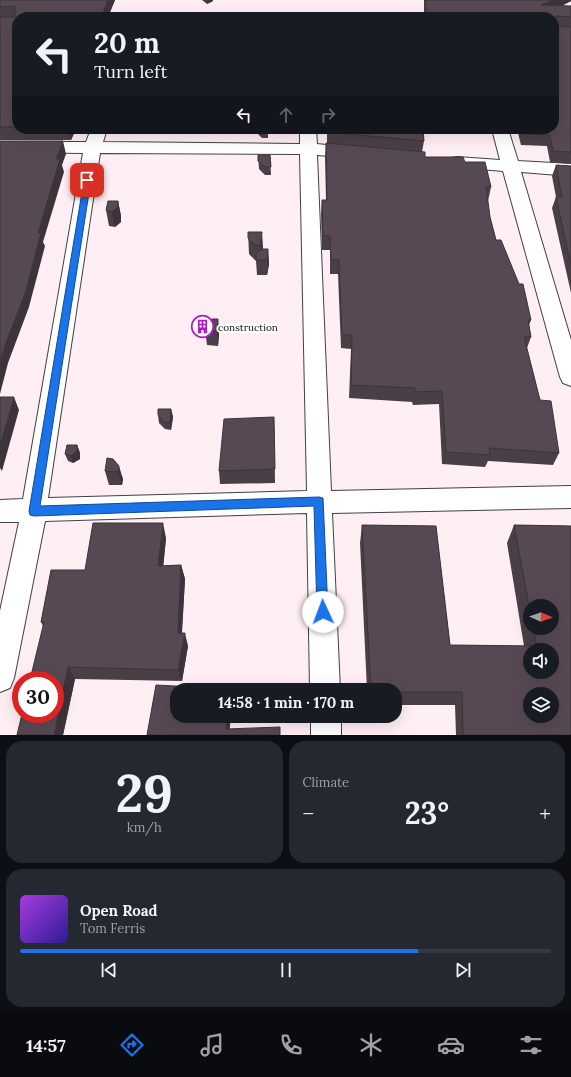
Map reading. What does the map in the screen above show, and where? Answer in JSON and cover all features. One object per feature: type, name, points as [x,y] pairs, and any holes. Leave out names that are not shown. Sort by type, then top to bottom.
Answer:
[{"type":"street","points":[[0,678],[34,511],[92,148],[97,134]]},
{"type":"street","points":[[501,134],[571,377]]},
{"type":"street","points":[[308,139],[325,683]]},
{"type":"street","points":[[0,147],[92,148],[308,139],[371,154]]},
{"type":"street","points":[[440,161],[571,170]]},
{"type":"street","points":[[0,511],[571,497]]},
{"type":"street","points":[[326,723],[326,735]]},
{"type":"building","points":[[0,0],[108,0],[103,12],[15,12],[15,6],[0,7]]},
{"type":"building","points":[[425,0],[553,0],[541,5],[571,6],[571,17],[559,16],[559,12],[426,12]]},
{"type":"building","points":[[0,17],[12,17],[12,127],[0,127]]},
{"type":"building","points":[[559,26],[571,27],[571,152],[553,151],[550,135],[524,134],[559,134]]},
{"type":"building","points":[[349,134],[423,134],[424,141]]},
{"type":"building","points":[[0,141],[63,141],[56,159],[60,159],[38,233],[41,233],[25,294],[0,361]]},
{"type":"building","points":[[326,143],[425,152],[425,157],[463,157],[465,162],[485,162],[491,187],[486,187],[490,217],[496,240],[501,240],[519,284],[523,284],[531,320],[528,320],[531,337],[524,337],[540,400],[551,401],[559,453],[489,448],[490,455],[446,452],[442,391],[415,392],[415,388],[351,385],[352,335],[342,335],[339,260],[331,260],[330,236],[323,236],[322,200],[327,200]]},
{"type":"building","points":[[258,155],[270,155],[271,167],[265,167],[258,161]]},
{"type":"building","points":[[556,165],[571,166],[571,265],[556,197],[562,197]]},
{"type":"building","points":[[108,201],[118,201],[118,207],[112,212],[106,210]]},
{"type":"building","points":[[248,232],[262,232],[260,246],[254,245],[248,238]]},
{"type":"building","points":[[262,249],[268,249],[267,260],[256,260],[256,254]]},
{"type":"building","points":[[212,319],[218,319],[217,331],[205,330],[205,324]]},
{"type":"building","points":[[0,397],[14,397],[0,445]]},
{"type":"building","points":[[158,409],[171,409],[170,422],[164,422],[158,415]]},
{"type":"building","points":[[274,417],[275,469],[219,471],[224,419]]},
{"type":"building","points":[[67,445],[77,445],[77,451],[71,456],[65,454]]},
{"type":"building","points":[[107,458],[113,459],[119,466],[118,472],[105,471]]},
{"type":"building","points":[[93,523],[163,523],[158,566],[181,565],[178,633],[185,633],[178,670],[68,667],[64,686],[64,671],[32,671],[44,622],[41,622],[51,570],[85,570]]},
{"type":"building","points":[[362,525],[436,526],[450,645],[523,646],[523,679],[559,679],[559,643],[536,643],[535,635],[559,635],[559,599],[528,599],[514,525],[571,526],[571,735],[463,735],[462,692],[402,692],[402,683],[371,683]]},
{"type":"building","points":[[156,685],[170,686],[170,723],[227,723],[226,729],[280,727],[280,735],[147,735]]},
{"type":"building","points":[[20,723],[56,723],[54,735],[17,735]]},
{"type":"place","name":"construction","points":[[203,327]]},
{"type":"route","points":[[87,180],[34,511],[319,502],[323,612]]}]
